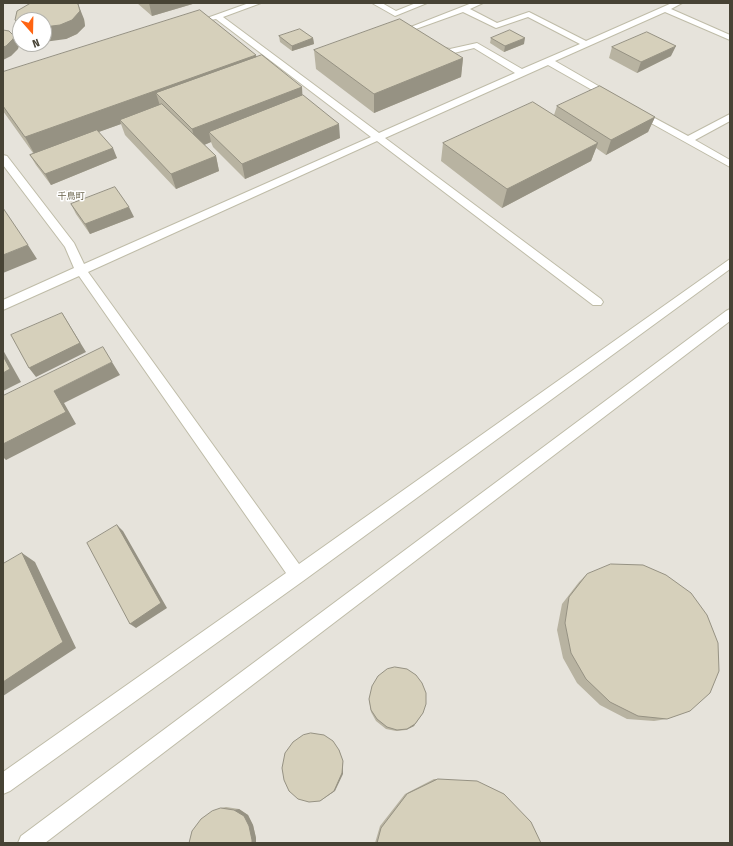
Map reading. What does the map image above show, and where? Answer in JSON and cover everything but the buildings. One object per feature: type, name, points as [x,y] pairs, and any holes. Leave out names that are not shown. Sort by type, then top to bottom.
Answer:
[{"type":"lane","points":[[202,21],[257,3]]},
{"type":"lane","points":[[376,3],[395,14],[423,3]]},
{"type":"lane","points":[[479,3],[407,30],[442,51],[456,52],[474,45],[522,73]]},
{"type":"lane","points":[[3,305],[678,3]]},
{"type":"lane","points":[[464,9],[496,26],[529,14],[586,44]]},
{"type":"lane","points":[[665,9],[730,38]]},
{"type":"lane","points":[[217,16],[379,136],[597,302]]},
{"type":"lane","points":[[548,61],[730,164]]},
{"type":"lane","points":[[688,140],[730,117]]},
{"type":"lane","points":[[3,158],[70,246],[81,270],[297,575]]},
{"type":"lane","points":[[3,784],[730,264]]},
{"type":"lane","points":[[28,843],[730,314]]},
{"type":"shaded area","points":[[3,3],[730,3],[730,843],[3,843]]},
{"type":"district","name":"千鳥町","points":[[71,196]]}]
